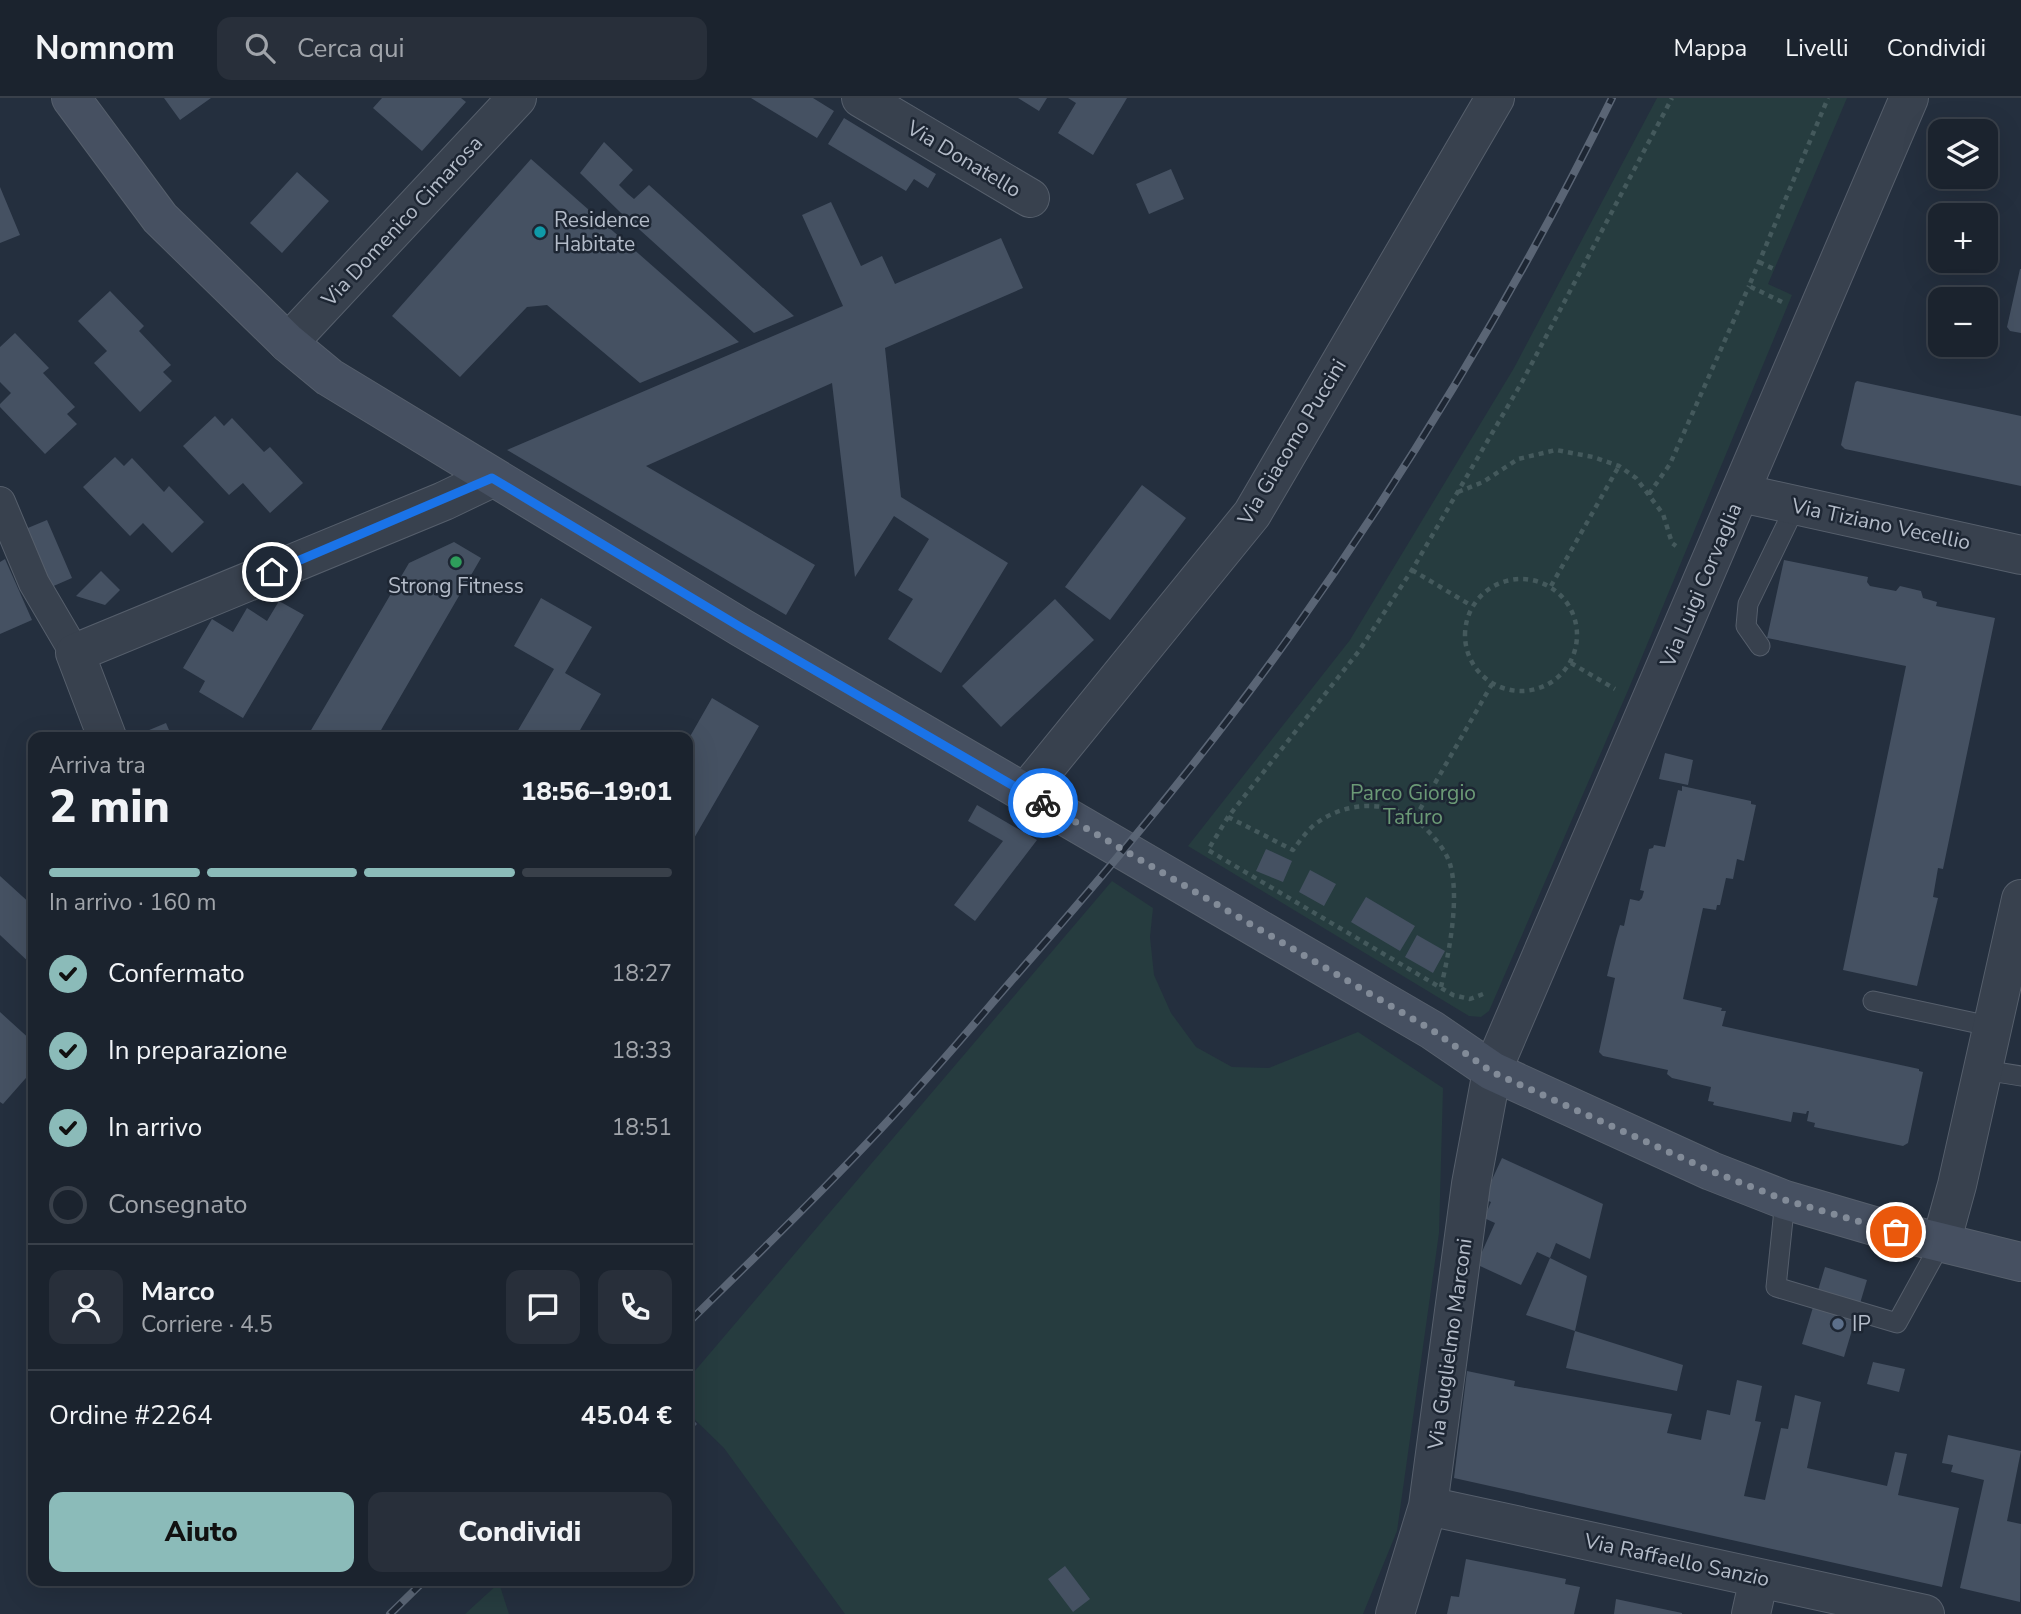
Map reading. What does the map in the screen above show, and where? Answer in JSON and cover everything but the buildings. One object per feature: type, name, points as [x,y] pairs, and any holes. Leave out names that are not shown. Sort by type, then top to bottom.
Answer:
[{"type":"main road","points":[[71,98],[160,218],[288,343],[329,377],[742,628],[1432,1030],[1492,1072],[1711,1171],[1785,1200],[2021,1262]]},
{"type":"street","name":"Via Domenico Cimarosa","points":[[288,343],[517,98]]},
{"type":"street","name":"Via Donatello","points":[[861,98],[1030,198]]},
{"type":"street","name":"Via Giacomo Puccini","points":[[1025,793],[1252,514],[1495,98]]},
{"type":"street","name":"Via Luigi Corvaglia","points":[[1492,1072],[1909,98]]},
{"type":"street","points":[[75,653],[492,478]]},
{"type":"street","name":"Via Tiziano Vecellio","points":[[1741,493],[2021,555]]},
{"type":"street","points":[[0,502],[34,583],[75,653],[105,732]]},
{"type":"street","points":[[1941,1243],[1994,1027],[2021,899]]},
{"type":"street","name":"Via Guglielmo Marconi","points":[[1395,1614],[1428,1506],[1471,1184],[1492,1072]]},
{"type":"street","name":"Via Raffaello Sanzio","points":[[1428,1506],[1755,1596],[1925,1614]]},
{"type":"lane","points":[[1760,646],[1746,626],[1748,604],[1796,505]]},
{"type":"lane","points":[[1873,1001],[1994,1027]]},
{"type":"lane","points":[[1984,1070],[2021,1076]]},
{"type":"lane","points":[[1785,1200],[1776,1287],[1897,1323],[1941,1243]]},
{"type":"path","points":[[1486,993],[1471,999],[1453,995],[1208,850],[1228,817],[1359,651],[1412,570],[1522,382],[1672,98]]},
{"type":"path","points":[[1649,494],[1670,464],[1828,98]]},
{"type":"path","points":[[1759,262],[1774,269]]},
{"type":"path","points":[[1749,286],[1784,302],[1779,315]]},
{"type":"path","points":[[1457,493],[1483,482],[1518,459],[1556,450],[1593,457],[1619,466],[1636,478],[1663,514],[1672,543],[1682,549]]},
{"type":"path","points":[[1551,586],[1619,466]]},
{"type":"path","points":[[1412,570],[1472,606]]},
{"type":"path","points":[[1530,578],[1551,586],[1567,600],[1577,621],[1578,643],[1571,663],[1556,680],[1535,690],[1513,691],[1492,684],[1475,668],[1466,648],[1465,626],[1472,606],[1487,589],[1507,580],[1530,578]]},
{"type":"path","points":[[1571,663],[1621,692]]},
{"type":"path","points":[[1415,818],[1492,684]]},
{"type":"path","points":[[1228,817],[1293,850],[1313,826],[1341,810],[1372,805],[1392,808],[1415,818],[1437,840],[1450,863],[1454,887],[1450,949],[1441,987]]},
{"type":"green space","name":"Parco Giorgio Tafuro","points":[[1657,98],[1847,98],[1768,284],[1792,295],[1629,688],[1489,1011],[1481,1017],[1469,1016],[1188,846],[1350,640],[1514,368]]},
{"type":"green space","points":[[1112,881],[1153,908],[1150,937],[1154,975],[1171,1013],[1196,1047],[1232,1067],[1269,1068],[1358,1032],[1443,1088],[1439,1233],[1397,1531],[1363,1614],[845,1614],[724,1448],[693,1418],[693,1373]]},
{"type":"green space","points":[[496,1586],[500,1586],[509,1614],[465,1614]]},
{"type":"railway","points":[[693,1318],[898,1111],[1100,878],[1229,719],[1335,572],[1421,440],[1502,306],[1612,98]]},
{"type":"railway","points":[[390,1614],[419,1586]]},
{"type":"way so far","points":[[1043,803],[1432,1030],[1492,1072],[1735,1181],[1785,1200],[1896,1232]]},
{"type":"place","name":"Residence Habitate","points":[[540,232]]},
{"type":"place","name":"Strong Fitness","points":[[456,562]]},
{"type":"place","name":"IP","points":[[1838,1324]]},
{"type":"route","points":[[272,572],[492,478],[742,628],[1043,803]]}]
